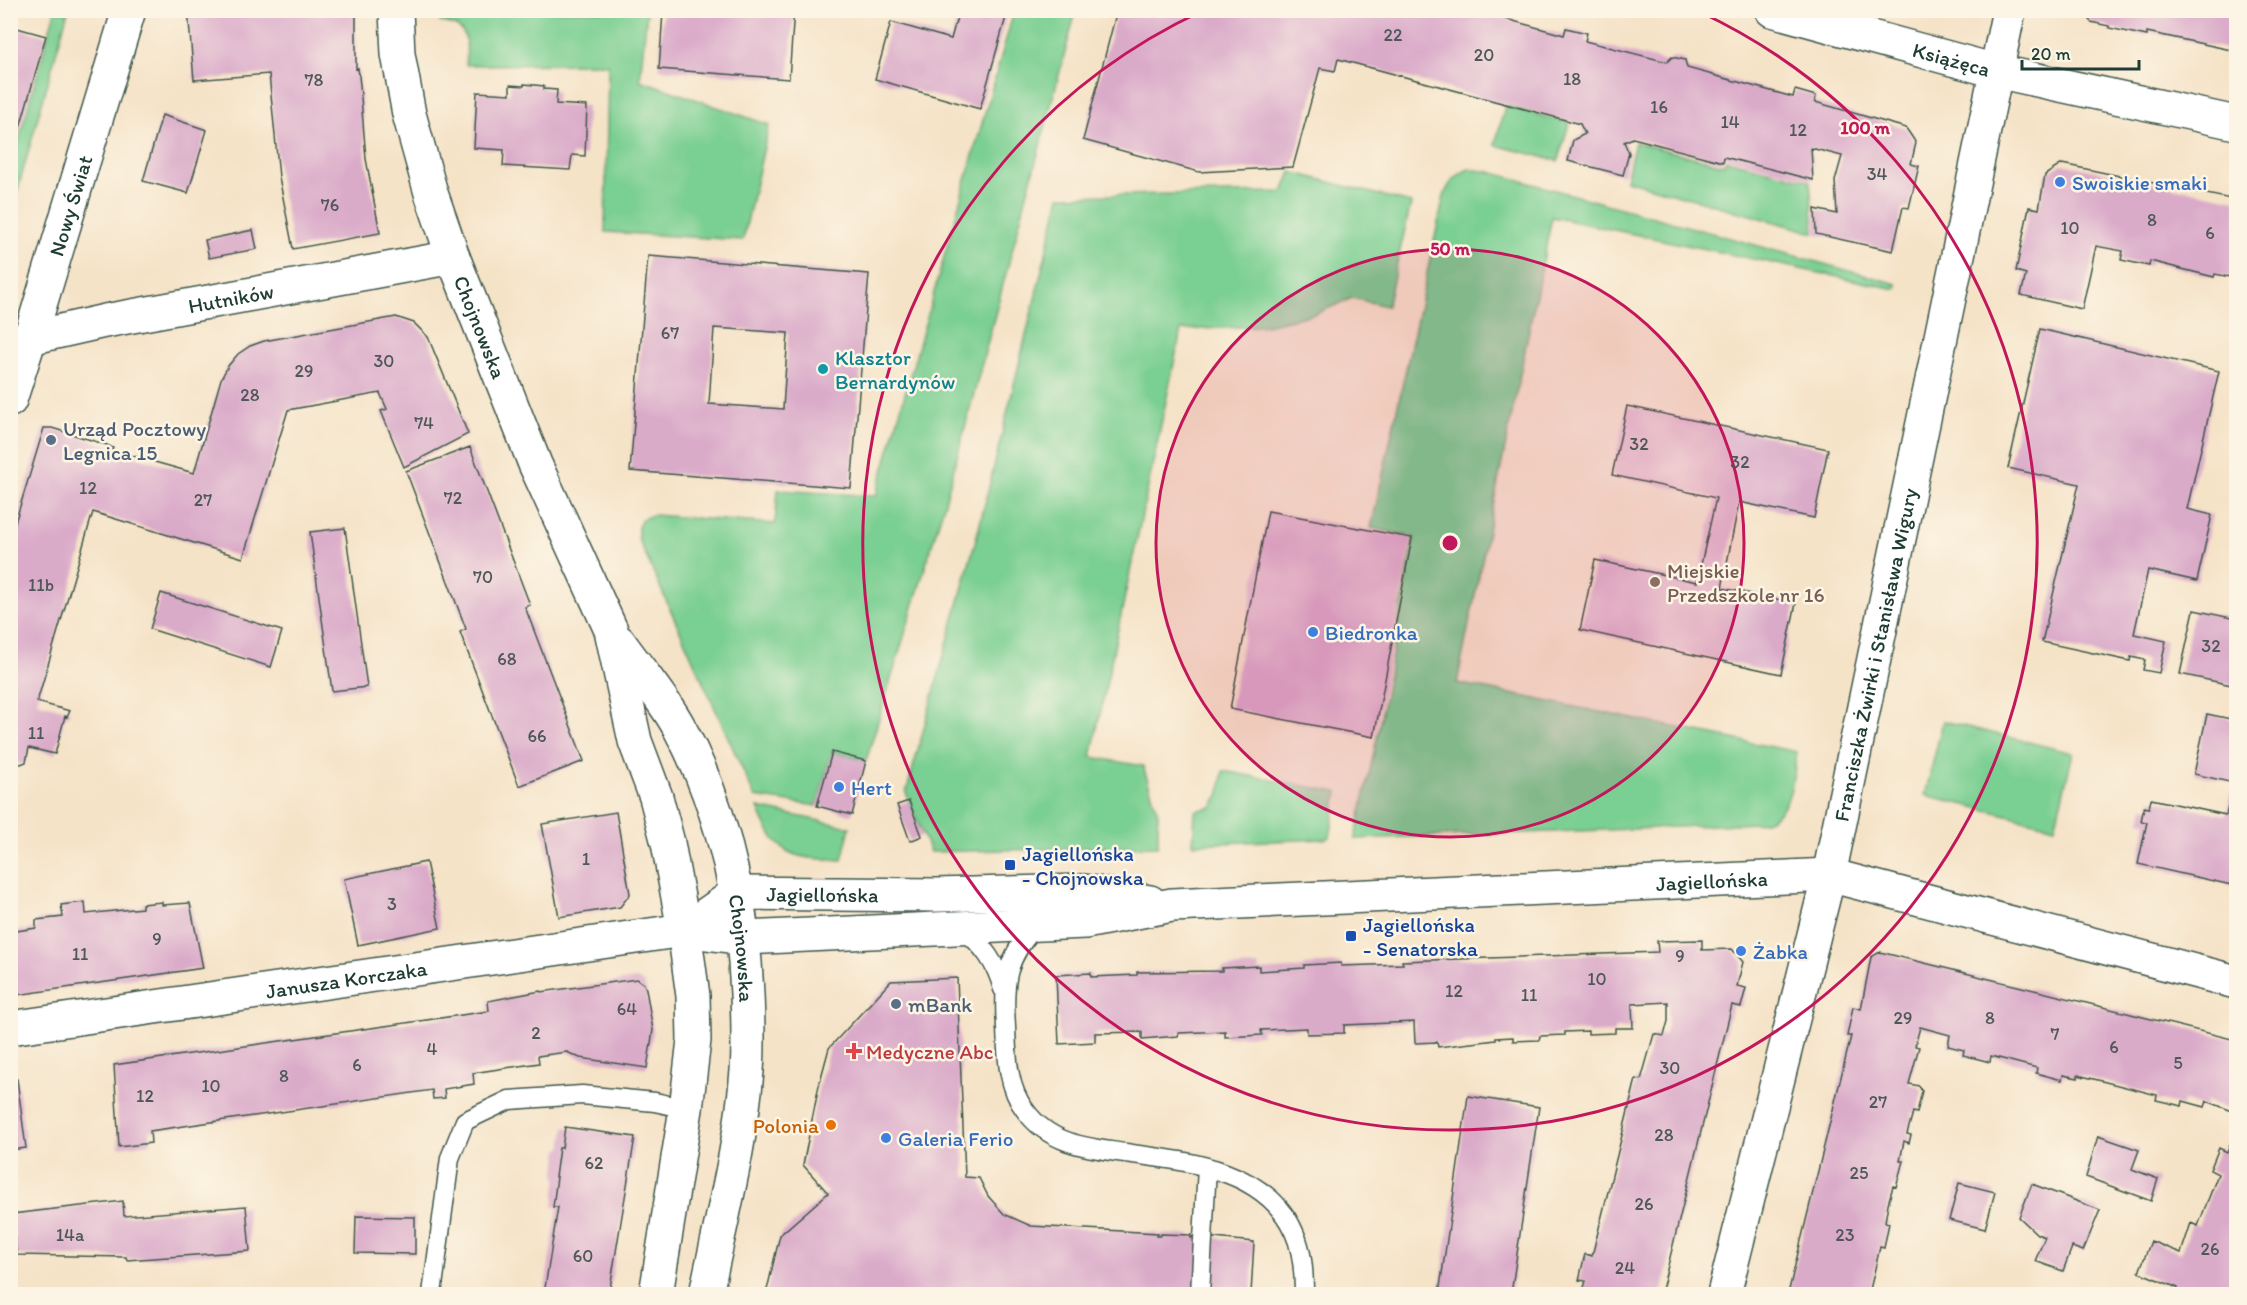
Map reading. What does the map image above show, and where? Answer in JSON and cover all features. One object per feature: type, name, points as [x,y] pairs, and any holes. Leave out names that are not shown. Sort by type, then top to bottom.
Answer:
[{"type":"street","name":"Nowy Świat","points":[[10,400],[20,341],[129,10]]},
{"type":"street","name":"Chojnowska","points":[[396,10],[398,54],[409,114],[431,193],[453,257],[535,464],[611,630],[679,726],[718,816],[731,860],[743,938],[749,1039],[741,1118],[705,1294]]},
{"type":"street","name":"Książęca","points":[[1772,10],[1996,70],[2236,123]]},
{"type":"street","name":"Franciszka Żwirki i Stanisława Wigury","points":[[1724,1294],[1829,875],[2009,10]]},
{"type":"street","name":"Hutników","points":[[20,341],[105,321],[453,257]]},
{"type":"street","name":"Chojnowska","points":[[611,630],[635,741],[659,807],[684,930],[693,996],[694,1040],[686,1109],[656,1294]]},
{"type":"street","name":"Jagiellońska","points":[[684,930],[743,938],[961,928],[1085,922],[1172,905],[1829,875],[2236,982]]},
{"type":"street","name":"Jagiellońska","points":[[684,930],[737,893],[937,896],[1084,891],[1172,905]]},
{"type":"street","name":"Janusza Korczaka","points":[[10,1028],[684,930]]},
{"type":"lane","points":[[1038,924],[1012,957],[1006,974],[1004,993],[1008,1063],[1012,1087],[1023,1109],[1051,1135],[1090,1149],[1190,1162],[1228,1173],[1248,1184],[1278,1206],[1294,1232],[1304,1268],[1305,1294]]},
{"type":"lane","points":[[961,928],[983,947],[991,958],[1004,993]]},
{"type":"lane","points":[[432,1294],[450,1158],[465,1121],[509,1100],[582,1095],[655,1101],[686,1109]]},
{"type":"lane","points":[[1200,1294],[1206,1167]]},
{"type":"green space","points":[[55,11],[68,11],[11,213],[11,168]]},
{"type":"green space","points":[[440,11],[647,11],[640,80],[769,125],[743,240],[605,232],[608,64],[466,65],[465,36],[457,27],[440,22]]},
{"type":"green space","points":[[1014,11],[1076,11],[945,502],[866,761],[832,752],[817,806],[755,797],[638,538],[638,527],[642,519],[653,515],[775,524],[778,490],[876,496]]},
{"type":"green space","points":[[1505,106],[1569,123],[1558,161],[1495,145]]},
{"type":"green space","points":[[1635,142],[1724,165],[1726,160],[1810,181],[1814,233],[1626,180]]},
{"type":"green space","points":[[1469,169],[1490,172],[1897,284],[1896,289],[1552,217],[1457,683],[1797,752],[1789,796],[1778,813],[1769,819],[1757,823],[1636,829],[1355,839],[1377,738],[1414,537],[1371,528],[1444,196],[1453,180]]},
{"type":"green space","points":[[1291,172],[1411,203],[1387,306],[1352,298],[1315,314],[1261,326],[1181,330],[1091,757],[1143,766],[1158,813],[1158,846],[930,852],[906,793],[979,528],[1060,196],[1283,192]]},
{"type":"green space","points":[[1943,721],[2073,753],[2055,827],[1925,795]]},
{"type":"green space","points":[[1223,771],[1338,792],[1330,837],[1193,844],[1195,811],[1212,807],[1220,793]]},
{"type":"green space","points":[[758,808],[850,827],[842,860],[811,858],[789,852],[773,837]]},
{"type":"building","points":[[188,10],[356,10],[356,69],[358,68],[366,159],[380,233],[293,249],[279,177],[269,74],[194,80]]},
{"type":"building","points":[[672,10],[794,10],[789,79],[659,69],[663,12],[672,12]]},
{"type":"building","points":[[959,10],[1008,10],[980,109],[875,79],[891,22],[951,39]]},
{"type":"building","points":[[1117,10],[1501,10],[1499,17],[1564,35],[1566,28],[1587,33],[1585,41],[1667,62],[1672,57],[1685,60],[1687,68],[1793,97],[1795,90],[1816,96],[1815,102],[1906,128],[1916,143],[1911,164],[1919,166],[1909,208],[1903,207],[1893,251],[1816,234],[1815,209],[1837,214],[1835,181],[1842,156],[1811,148],[1813,180],[1724,157],[1723,162],[1633,138],[1624,142],[1629,153],[1623,175],[1568,161],[1573,140],[1585,134],[1580,124],[1338,59],[1335,71],[1320,68],[1293,167],[1199,172],[1083,140]]},
{"type":"building","points":[[2081,10],[2236,10],[2236,51],[2147,32],[2147,36],[2109,28],[2109,26],[2091,22]]},
{"type":"building","points":[[10,26],[46,36],[11,159],[10,159]]},
{"type":"building","points":[[524,84],[557,90],[556,104],[587,106],[585,156],[572,155],[570,170],[503,166],[504,150],[474,148],[477,92],[510,94],[510,85],[524,86]]},
{"type":"building","points":[[162,115],[207,130],[188,193],[143,181]]},
{"type":"building","points":[[2062,164],[2236,200],[2236,278],[2215,274],[2214,277],[2150,261],[2149,266],[2121,260],[2123,251],[2096,246],[2082,309],[2021,295],[2026,274],[2016,271],[2029,207],[2039,209],[2045,175]]},
{"type":"building","points":[[253,230],[257,249],[209,258],[205,240]]},
{"type":"building","name":"Klasztor Bernardynów","points":[[648,256],[869,274],[851,488],[630,471]],"holes":[[[714,328],[788,333],[783,409],[709,404]]]},
{"type":"building","points":[[396,317],[414,323],[428,337],[468,434],[404,467],[381,411],[387,409],[380,393],[288,410],[243,558],[93,512],[37,702],[70,711],[67,717],[65,716],[55,754],[29,748],[26,762],[21,764],[14,762],[10,774],[10,539],[44,428],[52,428],[107,445],[113,448],[112,450],[194,473],[221,379],[238,354],[264,341]]},
{"type":"building","points":[[2040,329],[2219,371],[2187,509],[2212,515],[2197,581],[2148,570],[2134,634],[2166,641],[2159,673],[2143,670],[2145,660],[2131,657],[2130,661],[2042,642],[2079,484],[2008,468]]},
{"type":"building","points":[[1627,406],[1828,449],[1814,518],[1739,502],[1722,588],[1796,603],[1781,674],[1580,630],[1595,560],[1697,582],[1716,498],[1612,475]]},
{"type":"building","points":[[470,447],[530,605],[525,607],[584,761],[519,786],[460,632],[466,629],[406,471]]},
{"type":"building","points":[[1268,511],[1412,538],[1374,737],[1230,709]]},
{"type":"building","points":[[345,528],[367,687],[332,691],[310,532]]},
{"type":"building","points":[[161,593],[282,631],[271,667],[150,629]]},
{"type":"building","points":[[2194,610],[2236,619],[2236,686],[2180,674]]},
{"type":"building","points":[[2207,714],[2236,720],[2236,886],[2138,864],[2147,822],[2141,821],[2144,807],[2149,808],[2151,799],[2226,815],[2234,783],[2194,774]]},
{"type":"building","points":[[832,752],[866,761],[852,815],[817,806]]},
{"type":"building","points":[[909,801],[922,836],[910,841],[897,805]]},
{"type":"building","points":[[616,812],[630,894],[620,907],[559,917],[542,824]]},
{"type":"building","points":[[426,862],[440,928],[358,945],[344,879]]},
{"type":"building","points":[[85,902],[86,914],[142,908],[142,904],[190,903],[203,968],[10,996],[10,932],[36,928],[36,920],[63,917],[61,905]]},
{"type":"building","points":[[1702,940],[1702,950],[1732,949],[1743,962],[1737,986],[1746,988],[1741,1007],[1732,1005],[1661,1294],[1582,1294],[1586,1281],[1579,1280],[1585,1254],[1592,1256],[1636,1079],[1641,1080],[1654,1034],[1664,1036],[1668,1021],[1668,1002],[1632,1004],[1633,1028],[1615,1028],[1615,1033],[1565,1032],[1565,1035],[1540,1036],[1539,1040],[1513,1041],[1513,1037],[1496,1038],[1496,1040],[1438,1047],[1437,1042],[1415,1043],[1414,1022],[1344,1025],[1344,1033],[1307,1034],[1307,1028],[1261,1030],[1262,1035],[1225,1037],[1225,1031],[1179,1033],[1178,1036],[1142,1039],[1142,1032],[1095,1033],[1095,1042],[1059,1044],[1056,975],[1091,973],[1091,977],[1137,975],[1137,972],[1222,971],[1222,968],[1259,966],[1259,971],[1341,963],[1341,966],[1403,964],[1402,961],[1658,952],[1657,941]]},
{"type":"building","points":[[1880,952],[2236,1040],[2236,1101],[2232,1111],[2207,1101],[2205,1107],[2183,1101],[2182,1106],[2156,1100],[2157,1095],[2078,1075],[2078,1078],[2063,1075],[2062,1080],[2036,1073],[2037,1068],[1991,1056],[1990,1062],[1963,1055],[1964,1050],[1948,1046],[1950,1035],[1920,1027],[1915,1046],[1919,1047],[1909,1084],[1919,1086],[1922,1091],[1917,1113],[1913,1112],[1907,1134],[1911,1135],[1909,1143],[1904,1141],[1900,1161],[1903,1161],[1896,1187],[1893,1186],[1888,1204],[1885,1222],[1889,1223],[1884,1248],[1880,1247],[1870,1290],[1875,1291],[1874,1294],[1788,1294],[1851,1036],[1847,1036],[1853,1007],[1861,1009],[1871,957]]},
{"type":"building","name":"Galeria Ferio","points":[[957,978],[965,1177],[979,1178],[988,1196],[1004,1214],[1031,1226],[1158,1233],[1157,1236],[1161,1234],[1191,1235],[1191,1238],[1195,1236],[1254,1242],[1251,1294],[766,1294],[780,1235],[828,1193],[803,1165],[829,1048],[891,981]]},
{"type":"building","points":[[637,979],[644,984],[646,989],[653,1030],[647,1068],[580,1058],[567,1052],[538,1056],[539,1063],[473,1073],[474,1084],[444,1089],[445,1098],[433,1099],[432,1090],[150,1131],[151,1143],[119,1147],[114,1065],[489,1011],[488,1001],[541,991]]},
{"type":"building","points":[[17,1079],[26,1148],[10,1150],[10,1080]]},
{"type":"building","points":[[1468,1096],[1539,1107],[1511,1294],[1439,1294]]},
{"type":"building","points":[[565,1127],[635,1137],[609,1294],[544,1294],[558,1207],[553,1207],[557,1177],[555,1177]]},
{"type":"building","points":[[2236,1128],[2236,1294],[2176,1294],[2178,1288],[2139,1272],[2151,1241],[2181,1253],[2191,1223],[2198,1226],[2218,1174],[2210,1170],[2219,1148],[2227,1152]]},
{"type":"building","points":[[2098,1136],[2139,1150],[2132,1169],[2158,1179],[2151,1201],[2086,1177]]},
{"type":"building","points":[[1959,1183],[1995,1192],[1985,1229],[1949,1220]]},
{"type":"building","points":[[2032,1184],[2100,1210],[2083,1251],[2072,1247],[2063,1271],[2035,1261],[2045,1237],[2037,1234],[2019,1217]]},
{"type":"building","points":[[123,1201],[124,1216],[246,1206],[250,1251],[127,1260],[126,1257],[17,1255],[12,1214]]},
{"type":"building","points":[[356,1216],[415,1217],[415,1254],[355,1253]]},
{"type":"place","name":"Swoiskie smaki","points":[[2060,182]]},
{"type":"place","name":"Klasztor Bernardynów","points":[[823,369]]},
{"type":"place","name":"Urząd Pocztowy Legnica 15","points":[[51,440]]},
{"type":"place","name":"Miejskie Przedszkole nr 16","points":[[1655,582]]},
{"type":"place","name":"Biedronka","points":[[1313,632]]},
{"type":"place","name":"Hert","points":[[839,787]]},
{"type":"place","name":"Jagiellońska - Chojnowska","points":[[1010,865]]},
{"type":"place","name":"Jagiellońska - Senatorska","points":[[1351,936]]},
{"type":"place","name":"Żabka","points":[[1741,951]]},
{"type":"place","name":"mBank","points":[[896,1004]]},
{"type":"place","name":"Medyczne Abc","points":[[854,1051]]},
{"type":"place","name":"Polonia","points":[[831,1125]]},
{"type":"place","name":"Galeria Ferio","points":[[886,1138]]}]
